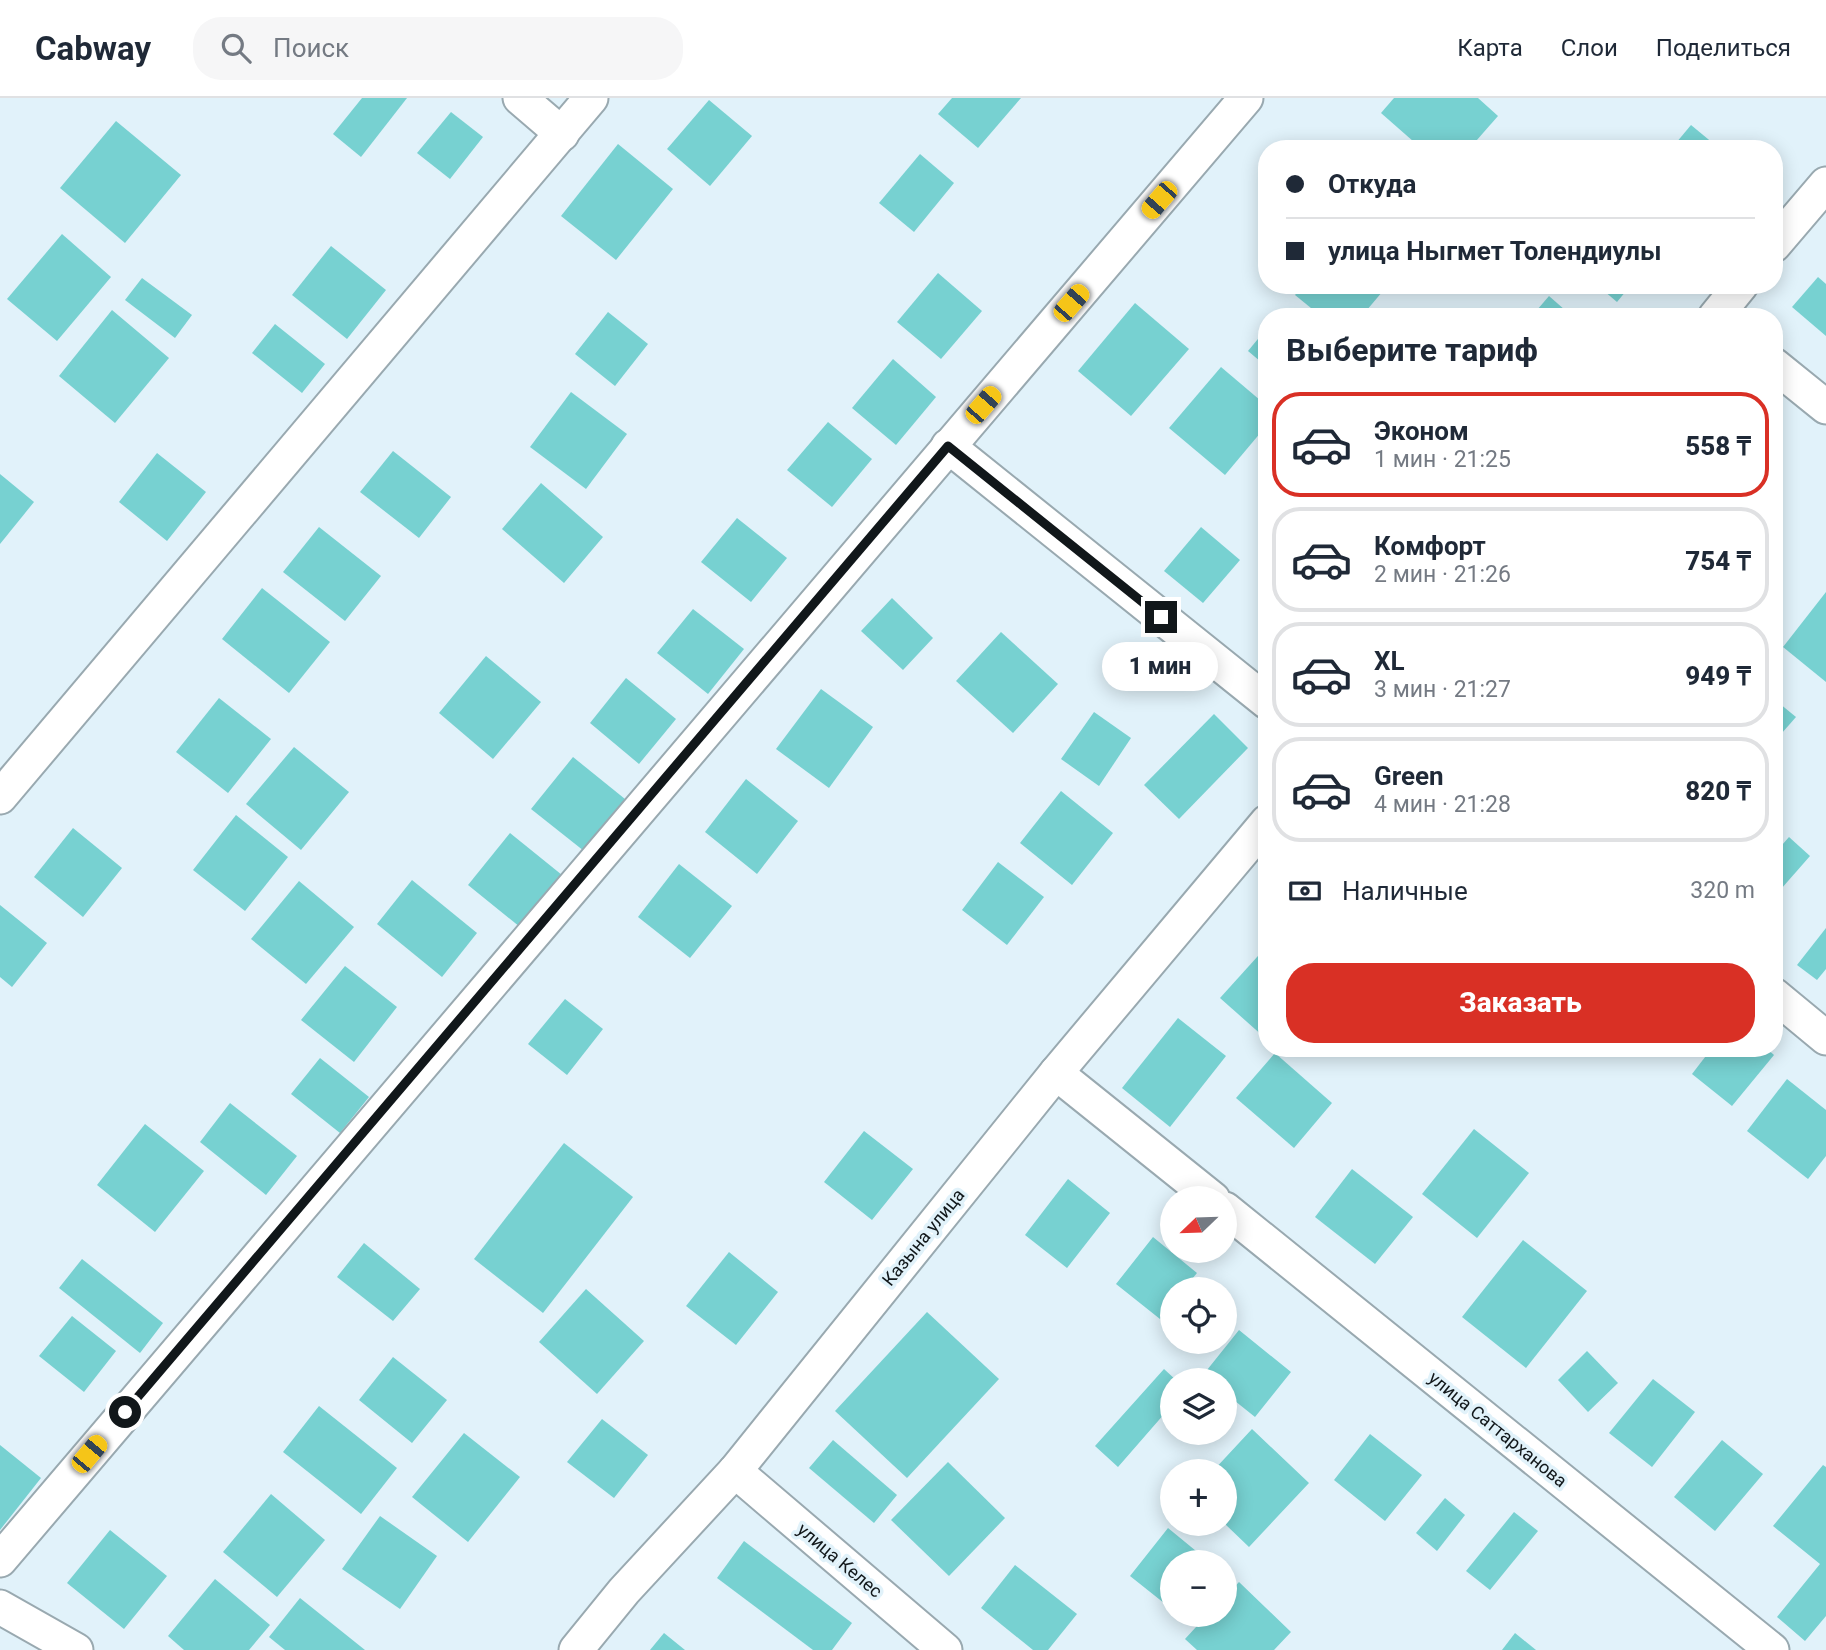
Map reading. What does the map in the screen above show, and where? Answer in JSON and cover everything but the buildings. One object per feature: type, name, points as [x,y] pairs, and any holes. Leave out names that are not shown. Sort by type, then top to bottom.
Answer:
[{"type":"street","points":[[520,98],[562,134]]},
{"type":"street","points":[[0,797],[591,98]]},
{"type":"street","points":[[0,1560],[1246,98]]},
{"type":"street","points":[[1783,234],[1826,184]]},
{"type":"street","points":[[1722,308],[1734,294]]},
{"type":"street","points":[[1783,372],[1826,407]]},
{"type":"street","points":[[948,446],[1258,695]]},
{"type":"street","name":"Казына улица","points":[[576,1650],[624,1591],[735,1471],[1056,1073],[1258,833]]},
{"type":"street","points":[[1783,1002],[1826,1038]]},
{"type":"street","points":[[1056,1073],[1197,1186]]},
{"type":"street","name":"улица Саттарханова","points":[[1237,1219],[1772,1650]]},
{"type":"street","name":"улица Келес","points":[[735,1471],[945,1650]]},
{"type":"street","points":[[0,1607],[76,1650]]},
{"type":"route","points":[[125,1412],[948,446],[1161,617]]}]
